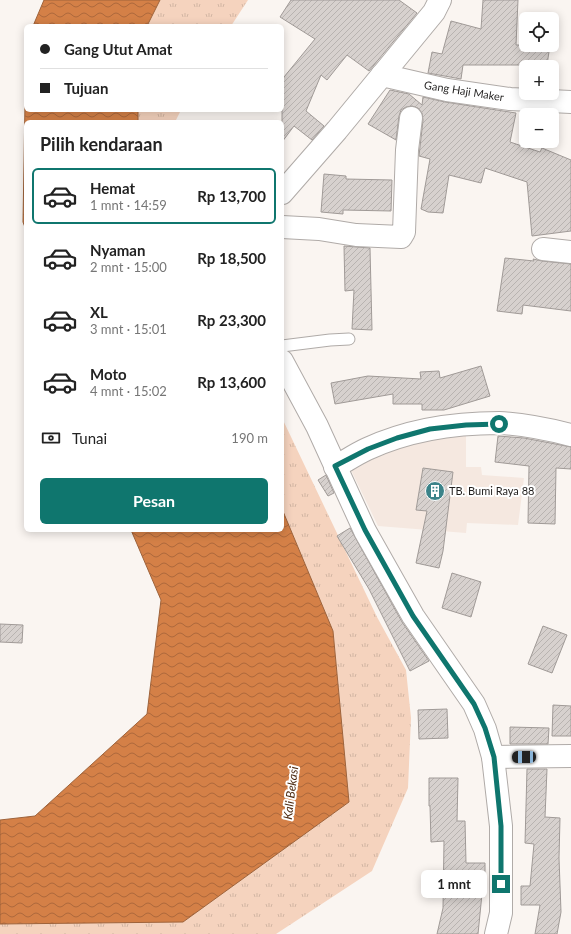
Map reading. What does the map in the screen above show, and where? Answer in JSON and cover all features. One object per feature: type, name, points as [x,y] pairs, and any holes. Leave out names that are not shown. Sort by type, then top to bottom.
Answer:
[{"type":"street","points":[[284,191],[434,12],[440,0]]},
{"type":"street","name":"Gang Haji Maker","points":[[382,75],[447,90],[510,99],[571,102]]},
{"type":"street","points":[[284,227],[318,229],[356,235],[401,237],[404,232],[407,150],[411,118]]},
{"type":"street","points":[[543,249],[571,252]]},
{"type":"street","points":[[284,365],[316,426],[365,530],[413,616],[474,704],[485,728],[494,757],[501,826],[501,913],[496,934]]},
{"type":"street","points":[[335,466],[368,449],[397,438],[430,429],[466,425],[499,424],[538,427],[571,434]]},
{"type":"street","points":[[494,757],[571,756]]},
{"type":"lane","points":[[284,346],[349,339]]},
{"type":"shaded area","points":[[466,433],[466,467],[481,467],[482,475],[524,478],[518,525],[467,523],[466,533],[378,526],[350,468],[412,442]]},
{"type":"green space","points":[[160,0],[248,0],[232,24],[148,24]]},
{"type":"green space","points":[[138,112],[180,112],[176,120],[138,120]]},
{"type":"green space","points":[[284,422],[377,617],[406,670],[411,718],[408,788],[372,871],[276,934],[0,934],[0,924],[183,922],[349,802],[333,631],[284,514]]},
{"type":"water","points":[[44,0],[160,0],[148,24],[34,24]]},
{"type":"water","points":[[25,112],[138,112],[138,120],[25,120]]},
{"type":"water","points":[[24,162],[24,225],[23,222]]},
{"type":"water","name":"Kali Bekasi","points":[[284,514],[333,631],[349,802],[183,922],[0,924],[0,820],[35,816],[147,714],[161,600],[132,532],[284,532]]},
{"type":"building","points":[[291,0],[399,0],[417,13],[369,71],[347,55],[327,80],[321,75],[306,111],[324,126],[312,140],[294,126],[284,139],[284,120],[282,120],[282,112],[284,112],[284,77],[315,39],[280,17]]},
{"type":"building","points":[[483,0],[518,0],[516,45],[519,45],[519,52],[549,52],[548,60],[519,60],[519,65],[463,65],[461,79],[428,73],[432,52],[442,54],[451,21],[481,29]]},
{"type":"building","points":[[390,90],[409,94],[422,105],[423,97],[516,113],[510,142],[519,145],[519,148],[528,148],[540,152],[542,148],[571,160],[571,231],[532,236],[527,182],[485,168],[481,183],[449,175],[443,213],[428,212],[421,209],[430,159],[419,156],[423,120],[422,113],[418,108],[412,106],[401,110],[396,140],[368,124]]},
{"type":"building","points":[[324,174],[346,176],[346,179],[392,180],[391,211],[343,210],[343,214],[321,212]]},
{"type":"building","points":[[344,246],[370,248],[372,330],[352,329],[354,290],[345,291]]},
{"type":"building","points":[[505,258],[534,261],[533,259],[571,264],[571,311],[523,305],[522,314],[497,311]]},
{"type":"building","points":[[481,366],[490,396],[444,410],[422,410],[422,404],[393,404],[393,394],[335,404],[331,383],[368,376],[421,379],[420,372],[439,371],[440,378]]},
{"type":"building","points":[[498,436],[524,438],[571,447],[571,469],[556,468],[555,524],[528,523],[529,466],[495,462]]},
{"type":"building","points":[[423,468],[453,472],[443,551],[439,568],[416,563],[427,511],[416,510]]},
{"type":"building","points":[[326,475],[334,493],[328,496],[318,480]]},
{"type":"building","points":[[350,528],[402,622],[429,661],[410,671],[369,589],[337,536]]},
{"type":"building","points":[[452,573],[481,582],[471,617],[442,608]]},
{"type":"building","points":[[0,624],[23,625],[22,643],[0,642]]},
{"type":"building","points":[[543,626],[567,635],[552,673],[528,664]]},
{"type":"building","points":[[553,705],[571,706],[571,736],[552,736]]},
{"type":"building","points":[[447,709],[448,738],[419,739],[418,710]]},
{"type":"building","points":[[510,727],[549,728],[548,744],[510,744]]},
{"type":"building","points":[[527,769],[547,769],[545,817],[560,818],[559,858],[561,912],[557,934],[535,934],[540,905],[521,905],[521,886],[530,886],[534,844],[525,843]]},
{"type":"building","points":[[429,778],[458,778],[457,821],[465,821],[466,863],[485,863],[485,884],[483,884],[478,934],[437,934],[443,908],[444,841],[431,842]]},
{"type":"place","name":"TB. Bumi Raya 88","points":[[435,491]]},
{"type":"route","points":[[499,424],[466,425],[430,429],[397,438],[368,449],[335,466],[365,530],[413,616],[474,704],[485,728],[494,757],[501,826],[501,884]]}]
